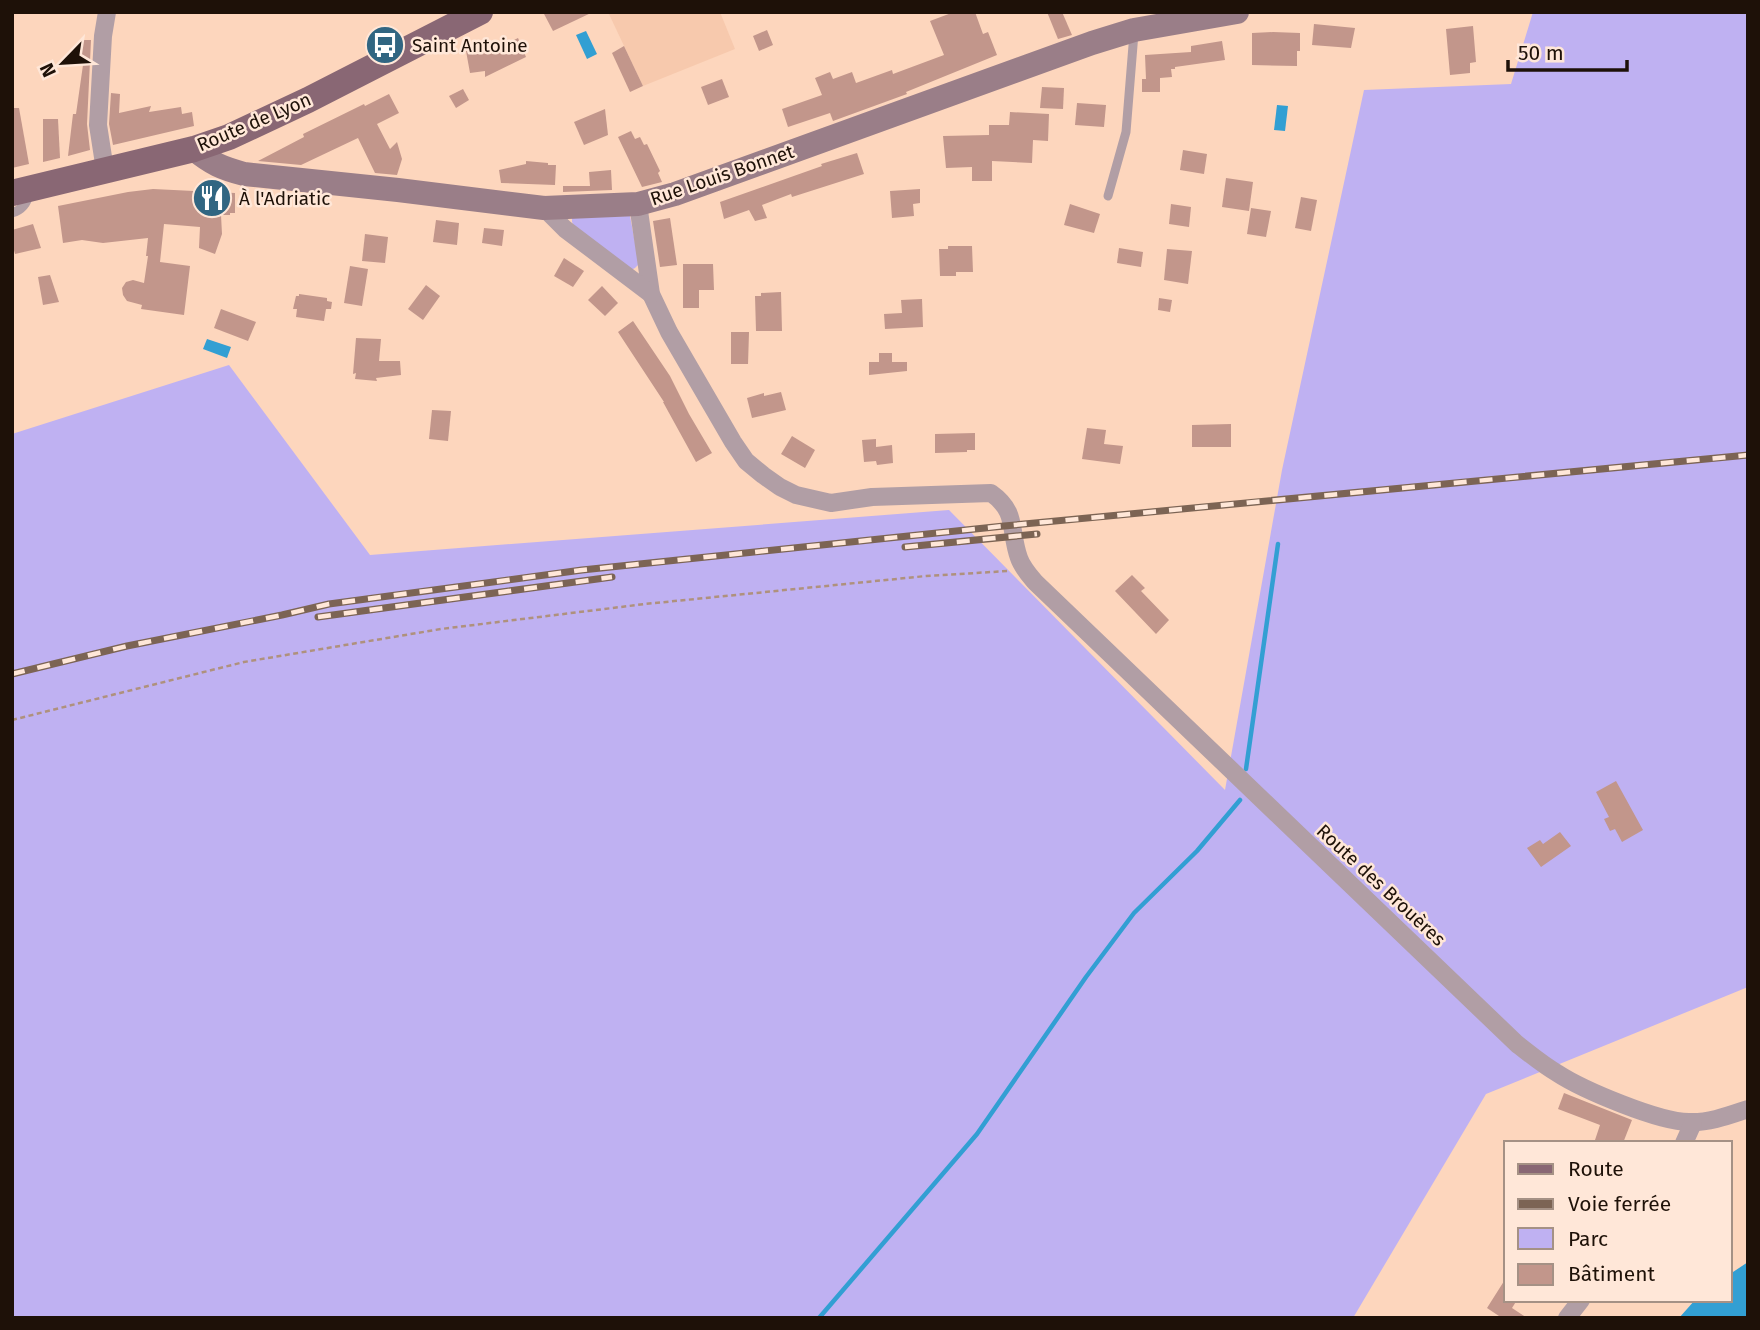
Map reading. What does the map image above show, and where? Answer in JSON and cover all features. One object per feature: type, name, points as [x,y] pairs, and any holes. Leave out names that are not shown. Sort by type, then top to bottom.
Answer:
[{"type":"main road","name":"Route de Lyon","points":[[21,191],[194,149],[229,137],[481,12]]},
{"type":"street","points":[[105,170],[98,125],[107,12]]},
{"type":"street","name":"Rue Louis Bonnet","points":[[194,149],[208,161],[244,174],[544,208],[638,204],[675,194],[1092,43],[1134,30],[1237,12]]},
{"type":"street","points":[[638,204],[651,294],[669,332],[746,461],[780,487],[796,495],[831,503],[872,497],[990,493],[1003,501],[1009,511],[1019,560],[1030,576]]},
{"type":"street","points":[[544,208],[565,229],[651,294]]},
{"type":"street","name":"Route des Brouères","points":[[1030,576],[1517,1044],[1558,1074],[1603,1096],[1660,1117],[1693,1123],[1748,1109]]},
{"type":"street","points":[[1685,1141],[1693,1123]]},
{"type":"street","points":[[1567,1318],[1579,1302]]},
{"type":"lane","points":[[1108,197],[1126,132],[1134,30]]},
{"type":"lane","points":[[12,213],[19,211],[27,202],[21,191]]},
{"type":"path","points":[[12,720],[244,662],[441,629],[659,602],[926,576],[1030,576]]},
{"type":"shaded area","points":[[608,12],[720,12],[735,49],[643,86]]},
{"type":"green space","points":[[1533,12],[1748,12],[1748,987],[1486,1094],[1353,1318],[12,1318],[12,434],[229,365],[370,555],[949,510],[1225,790],[1282,470],[1364,90],[1511,84]]},
{"type":"green space","points":[[630,216],[639,264],[631,270],[576,229],[572,222],[572,217]]},
{"type":"water","points":[[586,31],[597,54],[587,59],[576,35]]},
{"type":"water","points":[[1277,105],[1288,106],[1285,131],[1274,130]]},
{"type":"water","points":[[207,339],[231,347],[227,358],[203,349]]},
{"type":"water","points":[[1748,1262],[1748,1318],[1679,1318],[1693,1302],[1732,1302],[1732,1273]]},
{"type":"building","points":[[543,12],[593,12],[553,31]]},
{"type":"building","points":[[954,12],[975,12],[983,34],[988,32],[997,55],[906,92],[907,94],[833,121],[830,113],[788,127],[782,109],[822,95],[815,78],[830,72],[833,79],[852,72],[856,83],[892,70],[893,74],[944,55],[930,21]]},
{"type":"building","points":[[1047,12],[1062,12],[1072,35],[1058,39]]},
{"type":"building","points":[[1314,24],[1355,28],[1351,48],[1312,45]]},
{"type":"building","points":[[1473,26],[1476,62],[1470,63],[1470,73],[1450,75],[1446,29]]},
{"type":"building","points":[[767,30],[773,45],[759,51],[753,36]]},
{"type":"building","points":[[1252,33],[1300,33],[1297,66],[1252,65]]},
{"type":"building","points":[[518,38],[526,57],[485,77],[485,71],[470,73],[466,51],[487,47],[488,53]]},
{"type":"building","points":[[82,40],[91,40],[87,124],[90,150],[68,156],[84,58],[80,58]]},
{"type":"building","points":[[1222,41],[1225,60],[1175,67],[1171,69],[1172,77],[1160,78],[1160,92],[1142,92],[1142,79],[1146,79],[1145,55],[1191,52],[1191,46]]},
{"type":"building","points":[[624,46],[643,86],[630,92],[612,53]]},
{"type":"building","points":[[722,79],[729,97],[708,105],[701,87]]},
{"type":"building","points":[[1042,87],[1064,88],[1063,109],[1040,108]]},
{"type":"building","points":[[463,89],[469,100],[456,108],[449,96]]},
{"type":"building","points":[[111,93],[120,94],[119,113],[151,106],[149,112],[181,107],[182,114],[192,112],[194,126],[113,145],[109,124]]},
{"type":"building","points":[[389,94],[399,113],[377,124],[390,149],[397,142],[402,159],[397,175],[375,173],[358,138],[301,165],[258,161],[304,137],[303,134]]},
{"type":"building","points":[[1077,103],[1106,105],[1104,127],[1075,125]]},
{"type":"building","points":[[12,108],[19,108],[29,164],[12,168]]},
{"type":"building","points":[[605,109],[608,135],[584,145],[574,122]]},
{"type":"building","points":[[1010,112],[1049,114],[1048,141],[1033,140],[1032,163],[992,161],[992,181],[972,181],[972,167],[946,168],[943,136],[989,135],[989,125],[1009,125]]},
{"type":"building","points":[[43,119],[58,119],[60,158],[43,162]]},
{"type":"building","points":[[631,131],[635,139],[640,137],[644,145],[647,144],[660,171],[658,173],[662,182],[642,187],[618,137]]},
{"type":"building","points":[[1183,150],[1207,154],[1204,174],[1180,170]]},
{"type":"building","points":[[857,153],[864,174],[762,205],[767,218],[755,221],[749,210],[724,219],[720,202]]},
{"type":"building","points":[[526,161],[556,165],[555,185],[501,183],[499,170],[526,164]]},
{"type":"building","points":[[611,170],[612,190],[563,192],[563,186],[590,186],[589,172]]},
{"type":"building","points":[[1226,178],[1253,182],[1249,211],[1222,207]]},
{"type":"building","points":[[153,189],[235,193],[235,213],[221,215],[222,234],[215,254],[199,248],[200,227],[164,224],[160,262],[190,266],[184,315],[141,309],[142,305],[127,301],[123,295],[122,288],[126,282],[133,280],[144,283],[148,238],[103,243],[82,240],[63,243],[58,206]]},
{"type":"building","points":[[920,189],[920,203],[913,204],[914,216],[892,218],[890,191]]},
{"type":"building","points":[[1301,197],[1317,200],[1311,231],[1295,228]]},
{"type":"building","points":[[1070,204],[1100,214],[1094,233],[1064,225]]},
{"type":"building","points":[[1171,204],[1191,207],[1189,227],[1169,224]]},
{"type":"building","points":[[1251,208],[1271,211],[1266,237],[1247,234]]},
{"type":"building","points":[[670,218],[677,265],[660,267],[653,221]]},
{"type":"building","points":[[436,220],[459,223],[457,245],[433,242]]},
{"type":"building","points":[[33,224],[41,248],[15,254],[12,230]]},
{"type":"building","points":[[484,228],[504,230],[502,246],[482,243]]},
{"type":"building","points":[[365,234],[388,237],[385,263],[362,261]]},
{"type":"building","points":[[948,246],[972,246],[973,272],[940,276],[939,249],[948,249]]},
{"type":"building","points":[[1119,248],[1143,252],[1141,267],[1117,263]]},
{"type":"building","points":[[1167,249],[1192,251],[1188,284],[1164,280]]},
{"type":"building","points":[[564,258],[584,271],[573,287],[554,276]]},
{"type":"building","points":[[683,264],[713,264],[714,290],[699,290],[699,308],[683,308]]},
{"type":"building","points":[[350,266],[368,269],[362,306],[344,303]]},
{"type":"building","points":[[50,275],[59,302],[43,305],[38,277]]},
{"type":"building","points":[[426,285],[440,296],[423,320],[408,309]]},
{"type":"building","points":[[602,286],[618,303],[605,316],[588,300]]},
{"type":"building","points":[[781,292],[782,331],[756,331],[755,296]]},
{"type":"building","points":[[299,294],[327,298],[327,301],[332,302],[331,309],[326,309],[324,321],[296,317],[297,309],[293,309]]},
{"type":"building","points":[[1159,298],[1172,300],[1170,312],[1158,310]]},
{"type":"building","points":[[922,299],[923,327],[885,329],[884,314],[902,313],[901,300]]},
{"type":"building","points":[[221,309],[256,322],[248,341],[214,328]]},
{"type":"building","points":[[633,321],[670,376],[712,453],[696,462],[664,402],[618,332]]},
{"type":"building","points":[[731,332],[749,332],[748,364],[731,364]]},
{"type":"building","points":[[356,338],[381,339],[379,361],[400,361],[401,375],[376,378],[377,381],[355,379],[356,373],[353,374]]},
{"type":"building","points":[[879,353],[892,353],[892,362],[907,362],[907,371],[869,375],[869,362],[879,362]]},
{"type":"building","points":[[781,392],[786,410],[752,418],[747,398]]},
{"type":"building","points":[[432,410],[451,411],[448,441],[429,439]]},
{"type":"building","points":[[1231,424],[1231,447],[1192,447],[1192,425]]},
{"type":"building","points":[[1087,428],[1106,430],[1104,444],[1123,446],[1120,464],[1082,459]]},
{"type":"building","points":[[975,433],[975,450],[935,453],[935,434]]},
{"type":"building","points":[[792,436],[815,450],[805,468],[781,454]]},
{"type":"building","points":[[876,439],[876,447],[892,445],[893,463],[877,465],[876,461],[864,462],[862,440]]},
{"type":"building","points":[[1132,575],[1145,588],[1141,591],[1169,620],[1156,634],[1115,591]]},
{"type":"building","points":[[1616,781],[1643,830],[1622,842],[1615,829],[1610,831],[1604,819],[1609,817],[1596,792]]},
{"type":"building","points":[[1560,832],[1571,846],[1541,867],[1527,848],[1540,840],[1543,844]]},
{"type":"building","points":[[1564,1093],[1632,1120],[1624,1141],[1595,1141],[1600,1125],[1558,1109]]},
{"type":"building","points":[[1504,1281],[1504,1302],[1516,1302],[1512,1308],[1527,1318],[1502,1318],[1487,1308]]},
{"type":"waterway","points":[[1246,769],[1278,544]]},
{"type":"waterway","points":[[819,1318],[977,1134],[1134,913],[1197,851],[1240,800]]},
{"type":"railway","points":[[12,674],[127,646],[329,604],[582,570],[1004,526],[1748,455]]},
{"type":"railway","points":[[905,547],[1037,534]]},
{"type":"railway","points":[[318,617],[612,577]]},
{"type":"place","name":"Saint Antoine","points":[[385,45]]},
{"type":"place","name":"À l'Adriatic","points":[[212,198]]}]
